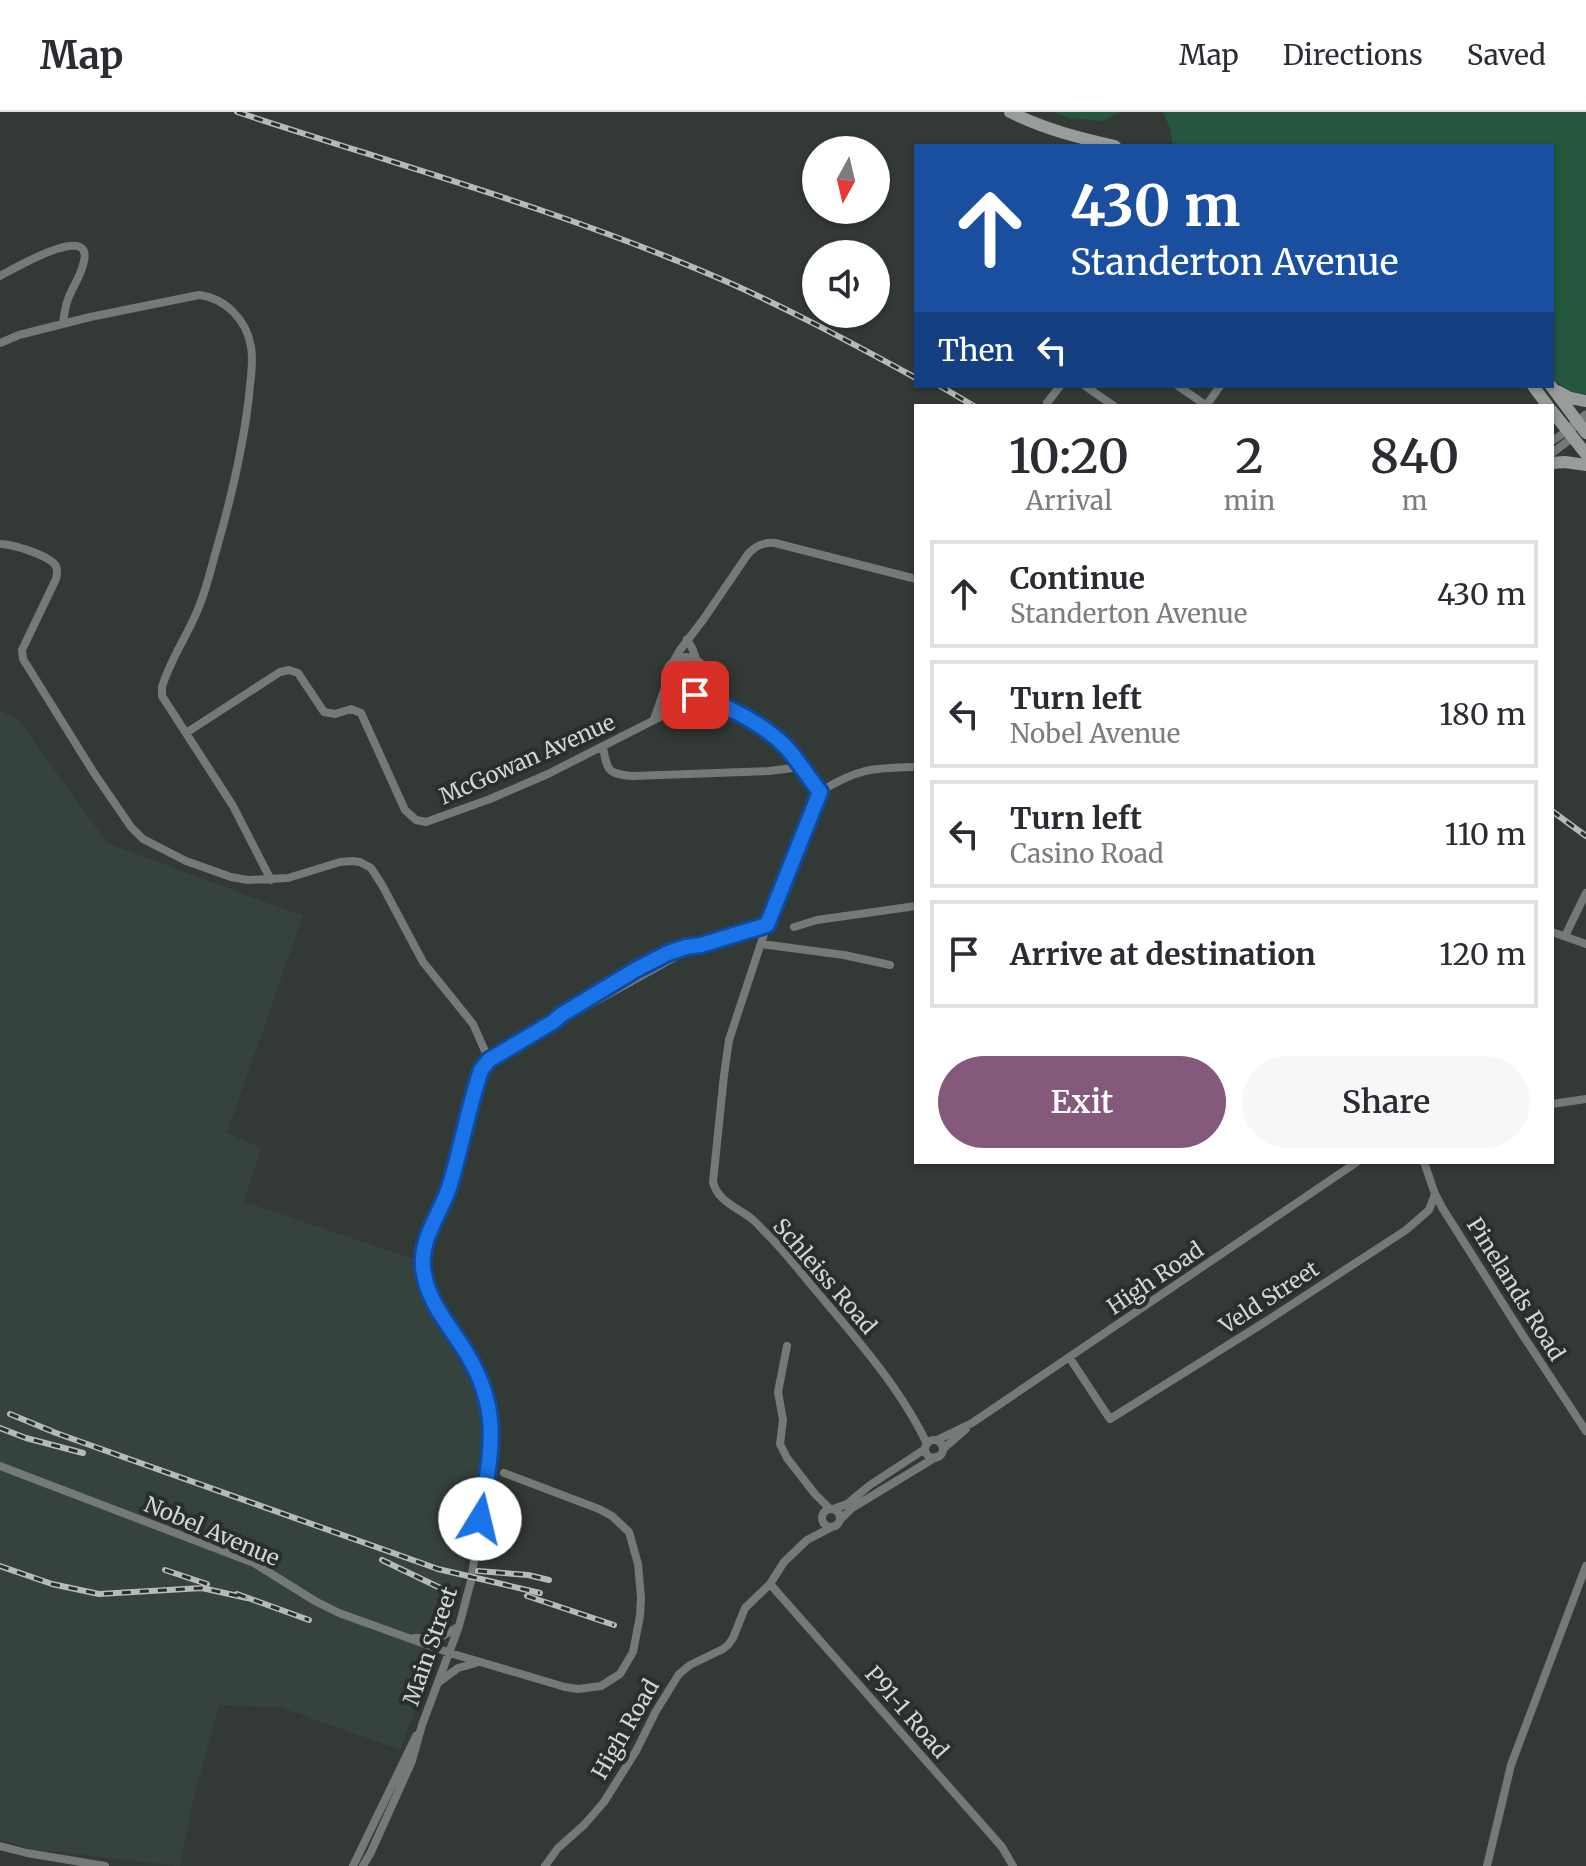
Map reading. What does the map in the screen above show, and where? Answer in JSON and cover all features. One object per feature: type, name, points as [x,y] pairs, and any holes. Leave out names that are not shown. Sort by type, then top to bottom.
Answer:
[{"type":"main road","points":[[1010,112],[1031,123],[1106,144]]},
{"type":"main road","points":[[1553,388],[1584,426]]},
{"type":"main road","points":[[1554,388],[1570,398],[1586,401]]},
{"type":"main road","points":[[1554,414],[1586,454]]},
{"type":"main road","points":[[1554,463],[1586,465]]},
{"type":"street","points":[[0,276],[53,249],[63,246],[80,248],[84,263],[68,298],[63,324]]},
{"type":"street","points":[[0,343],[63,324],[199,295],[221,301],[248,335],[251,371],[232,498],[202,599],[162,687],[162,696],[233,806],[271,880]]},
{"type":"street","points":[[1047,403],[1058,388]]},
{"type":"street","points":[[1088,388],[1111,404]]},
{"type":"street","points":[[1181,388],[1203,404]]},
{"type":"street","points":[[1554,440],[1584,426]]},
{"type":"street","points":[[1554,451],[1570,434]]},
{"type":"street","points":[[654,719],[672,664],[748,554],[757,546],[775,543],[914,578]]},
{"type":"street","points":[[0,544],[15,545],[56,566],[56,579],[22,650],[23,659],[131,827],[143,839],[162,850],[209,870],[248,880],[288,878],[340,862],[360,862],[371,868],[423,962],[473,1024],[489,1060],[647,964],[686,947],[767,925]]},
{"type":"street","points":[[687,639],[704,669],[706,680],[731,709],[783,745],[820,792]]},
{"type":"street","points":[[672,664],[682,658],[696,659]]},
{"type":"street","name":"McGowan Avenue","points":[[186,733],[280,672],[292,670],[298,673],[324,712],[332,714],[351,709],[361,713],[405,810],[416,820],[426,822],[548,774],[668,713],[691,696]]},
{"type":"street","points":[[691,696],[702,689],[706,680]]},
{"type":"street","points":[[667,682],[673,691],[731,709]]},
{"type":"street","points":[[662,696],[679,705]]},
{"type":"street","points":[[603,747],[607,767],[618,775],[769,771],[801,767]]},
{"type":"street","points":[[890,965],[844,955],[761,944],[820,792],[856,772],[914,767]]},
{"type":"street","points":[[1565,936],[1586,893]]},
{"type":"street","points":[[794,927],[817,920],[914,906]]},
{"type":"street","points":[[1554,933],[1586,944]]},
{"type":"street","name":"Schleiss Road","points":[[761,944],[729,1040],[714,1161],[715,1190],[772,1238],[875,1362],[931,1443],[943,1445],[943,1449]]},
{"type":"street","name":"Main Street","points":[[366,1866],[412,1761],[422,1725],[458,1630],[471,1581],[488,1468],[491,1415],[484,1386],[467,1353],[433,1303],[422,1265],[427,1239],[447,1192],[481,1070],[489,1060]]},
{"type":"street","points":[[1554,1104],[1586,1099]]},
{"type":"street","name":"High Road","points":[[807,1540],[836,1523],[858,1504],[942,1453],[972,1423],[1354,1164]]},
{"type":"street","name":"Pinelands Road","points":[[1426,1164],[1435,1194],[1586,1431]]},
{"type":"street","name":"Veld Street","points":[[1069,1357],[1110,1419],[1406,1230],[1429,1210],[1435,1194]]},
{"type":"street","points":[[787,1346],[778,1392],[783,1420],[780,1444],[827,1513],[826,1525],[836,1523],[839,1513],[827,1513]]},
{"type":"street","name":"High Road","points":[[545,1866],[558,1848],[604,1802],[673,1683],[690,1665],[728,1645],[745,1608],[770,1584],[784,1562],[807,1540],[827,1513],[847,1504],[931,1443],[972,1423]]},
{"type":"street","points":[[931,1443],[929,1455],[936,1457]]},
{"type":"street","name":"Nobel Avenue","points":[[0,1466],[254,1563],[327,1607],[406,1637],[565,1687],[601,1686],[611,1681],[627,1664],[633,1652],[640,1616],[638,1564],[629,1532],[599,1509],[504,1473]]},
{"type":"street","points":[[1487,1866],[1511,1765],[1586,1566]]},
{"type":"street","name":"P91-1 Road","points":[[770,1584],[1002,1847],[1013,1866]]},
{"type":"street","points":[[406,1637],[439,1638],[458,1630],[460,1645],[476,1661],[458,1668],[437,1683]]},
{"type":"street","name":"Main Street","points":[[353,1866],[422,1725]]},
{"type":"street","points":[[0,1846],[105,1866]]},
{"type":"shaded area","points":[[0,711],[18,719],[107,843],[303,916],[227,1133],[261,1148],[244,1202],[417,1260],[425,1304],[480,1388],[488,1424],[459,1595],[400,1750],[280,1707],[219,1705],[193,1801],[180,1866],[31,1849],[0,1840]]},
{"type":"green space","points":[[1054,112],[1120,112],[1103,121],[1068,118]]},
{"type":"green space","points":[[1163,112],[1586,112],[1586,394],[1567,390],[1554,379],[1554,144],[1177,144],[1172,143]]},
{"type":"railway","points":[[237,112],[475,188],[651,251],[762,298],[914,377]]},
{"type":"railway","points":[[943,388],[971,404]]},
{"type":"railway","points":[[1554,812],[1586,836]]},
{"type":"railway","points":[[10,1414],[438,1569],[540,1593]]},
{"type":"railway","points":[[0,1428],[83,1453]]},
{"type":"railway","points":[[382,1560],[455,1595]]},
{"type":"railway","points":[[0,1566],[52,1584],[99,1594],[202,1588],[247,1598]]},
{"type":"railway","points":[[165,1570],[207,1584]]},
{"type":"railway","points":[[478,1571],[549,1580]]},
{"type":"railway","points":[[237,1594],[309,1620]]},
{"type":"railway","points":[[527,1596],[614,1625]]},
{"type":"route","points":[[480,1519],[492,1428],[488,1397],[467,1353],[433,1303],[422,1265],[427,1239],[447,1192],[481,1070],[489,1060],[652,961],[686,947],[767,925],[820,792],[793,755],[768,733],[731,709],[695,695]]}]
